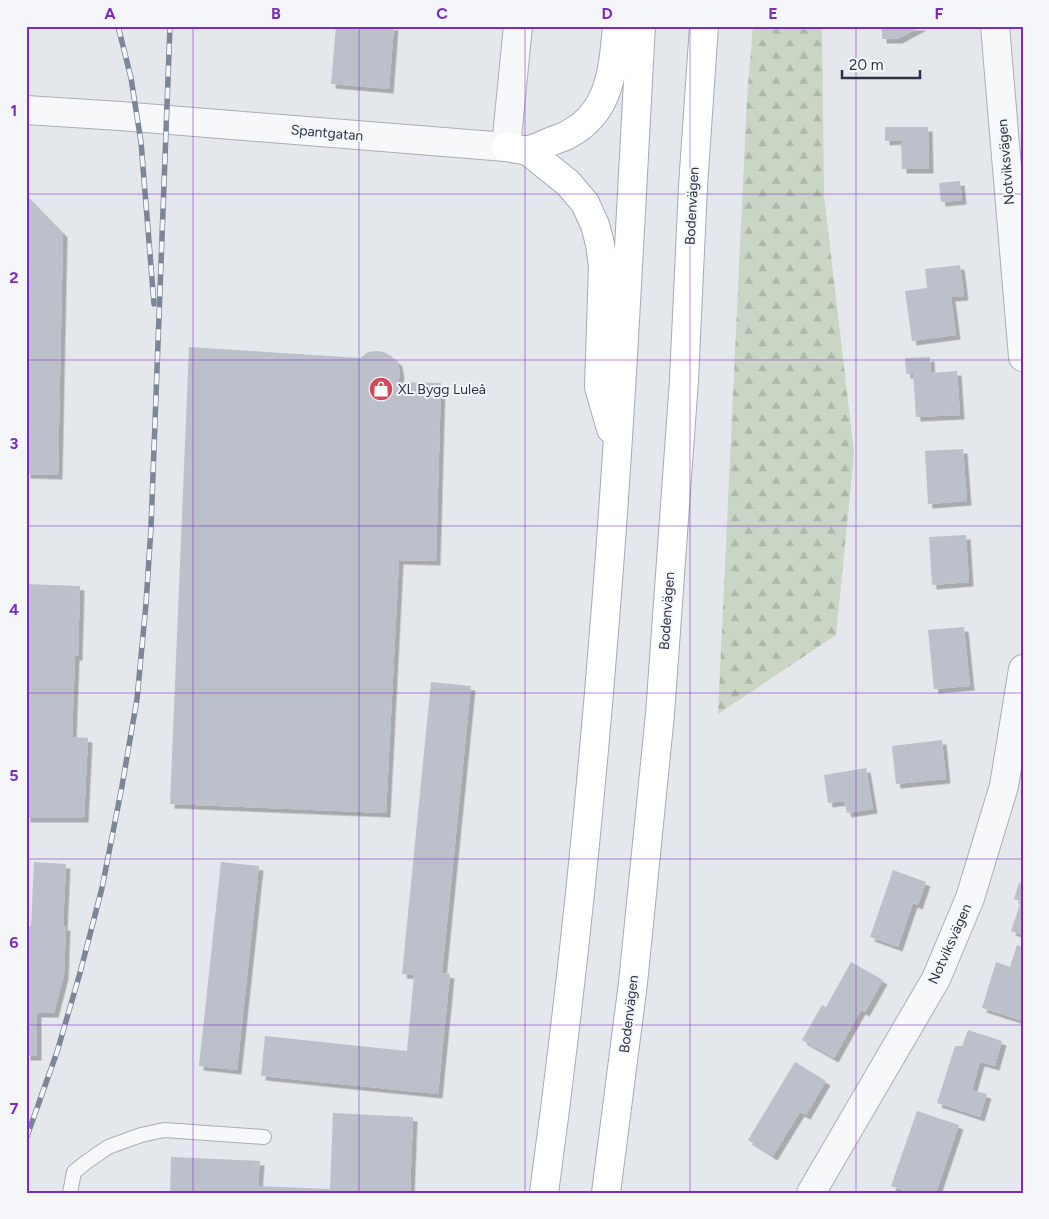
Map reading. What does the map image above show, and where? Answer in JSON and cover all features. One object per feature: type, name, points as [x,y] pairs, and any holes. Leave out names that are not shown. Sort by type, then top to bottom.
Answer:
[{"type":"main road","points":[[517,149],[569,134],[582,125],[594,112],[604,98],[614,65],[616,26]]},
{"type":"main road","points":[[544,1193],[560,1073],[585,849],[605,619],[641,26]]},
{"type":"main road","name":"Bodenvägen","points":[[606,1193],[633,983],[660,714],[684,380],[693,186],[704,26]]},
{"type":"main road","points":[[517,149],[568,183],[585,203],[595,225],[603,266],[599,387],[616,450]]},
{"type":"street","points":[[517,149],[518,26]]},
{"type":"street","name":"Notviksvägen","points":[[995,26],[1019,268],[1023,357]]},
{"type":"street","name":"Spantgatan","points":[[26,110],[517,149]]},
{"type":"street","name":"Notviksvägen","points":[[811,1193],[936,979],[970,898],[1004,786],[1023,669]]},
{"type":"lane","points":[[70,1193],[74,1172],[85,1163],[108,1147],[141,1135],[164,1130],[264,1138]]},
{"type":"green space","points":[[753,26],[822,26],[824,195],[854,453],[836,635],[718,714],[747,98]]},
{"type":"building","points":[[336,26],[394,26],[389,89],[331,84]]},
{"type":"building","points":[[882,26],[922,26],[898,39],[882,39]]},
{"type":"building","points":[[885,127],[928,127],[929,169],[902,169],[901,140],[885,141]]},
{"type":"building","points":[[960,181],[962,200],[941,202],[939,183]]},
{"type":"building","points":[[26,195],[63,233],[58,475],[26,474]]},
{"type":"building","points":[[960,265],[964,296],[951,297],[956,335],[912,341],[905,291],[927,288],[925,269]]},
{"type":"building","points":[[189,347],[360,358],[368,352],[384,352],[398,362],[400,374],[398,382],[441,383],[436,561],[399,560],[386,813],[170,804]]},
{"type":"building","points":[[930,357],[931,373],[957,371],[960,415],[916,417],[913,374],[906,374],[905,358]]},
{"type":"building","points":[[963,449],[967,501],[928,504],[925,451]]},
{"type":"building","points":[[966,535],[969,582],[932,585],[929,537]]},
{"type":"building","points":[[26,584],[80,586],[78,656],[75,656],[72,737],[88,738],[84,818],[26,818]]},
{"type":"building","points":[[964,627],[970,686],[934,689],[928,630]]},
{"type":"building","points":[[431,682],[471,686],[442,973],[450,974],[438,1094],[261,1076],[265,1036],[407,1051],[414,975],[402,974]]},
{"type":"building","points":[[942,740],[946,779],[896,784],[892,746]]},
{"type":"building","points":[[866,768],[873,809],[847,813],[844,801],[828,803],[824,775]]},
{"type":"building","points":[[34,862],[66,864],[63,926],[66,926],[64,975],[54,1013],[37,1013],[37,1056],[26,1056],[26,926],[31,926]]},
{"type":"building","points":[[221,862],[259,866],[237,1070],[199,1066]]},
{"type":"building","points":[[893,870],[926,882],[918,905],[913,903],[898,947],[870,937]]},
{"type":"building","points":[[1019,883],[1023,884],[1023,935],[1011,931],[1021,901],[1014,899]]},
{"type":"building","points":[[1017,945],[1023,947],[1023,1021],[982,1008],[996,962],[1010,967]]},
{"type":"building","points":[[851,962],[883,980],[865,1012],[861,1010],[834,1058],[802,1040],[822,1005],[826,1007]]},
{"type":"building","points":[[968,1030],[1002,1041],[995,1066],[980,1062],[972,1090],[987,1094],[980,1117],[937,1103],[955,1046],[962,1046]]},
{"type":"building","points":[[795,1062],[826,1081],[806,1115],[800,1112],[773,1156],[748,1140]]},
{"type":"building","points":[[917,1111],[959,1125],[936,1193],[910,1193],[891,1186]]},
{"type":"building","points":[[333,1113],[413,1117],[410,1193],[170,1193],[171,1157],[260,1161],[258,1186],[330,1189]]},
{"type":"railway","points":[[118,26],[131,78],[141,142],[154,304]]},
{"type":"railway","points":[[26,1139],[57,1052],[102,888],[137,699],[151,528],[170,26]]},
{"type":"place","name":"XL Bygg Luleå","points":[[381,389]]}]
